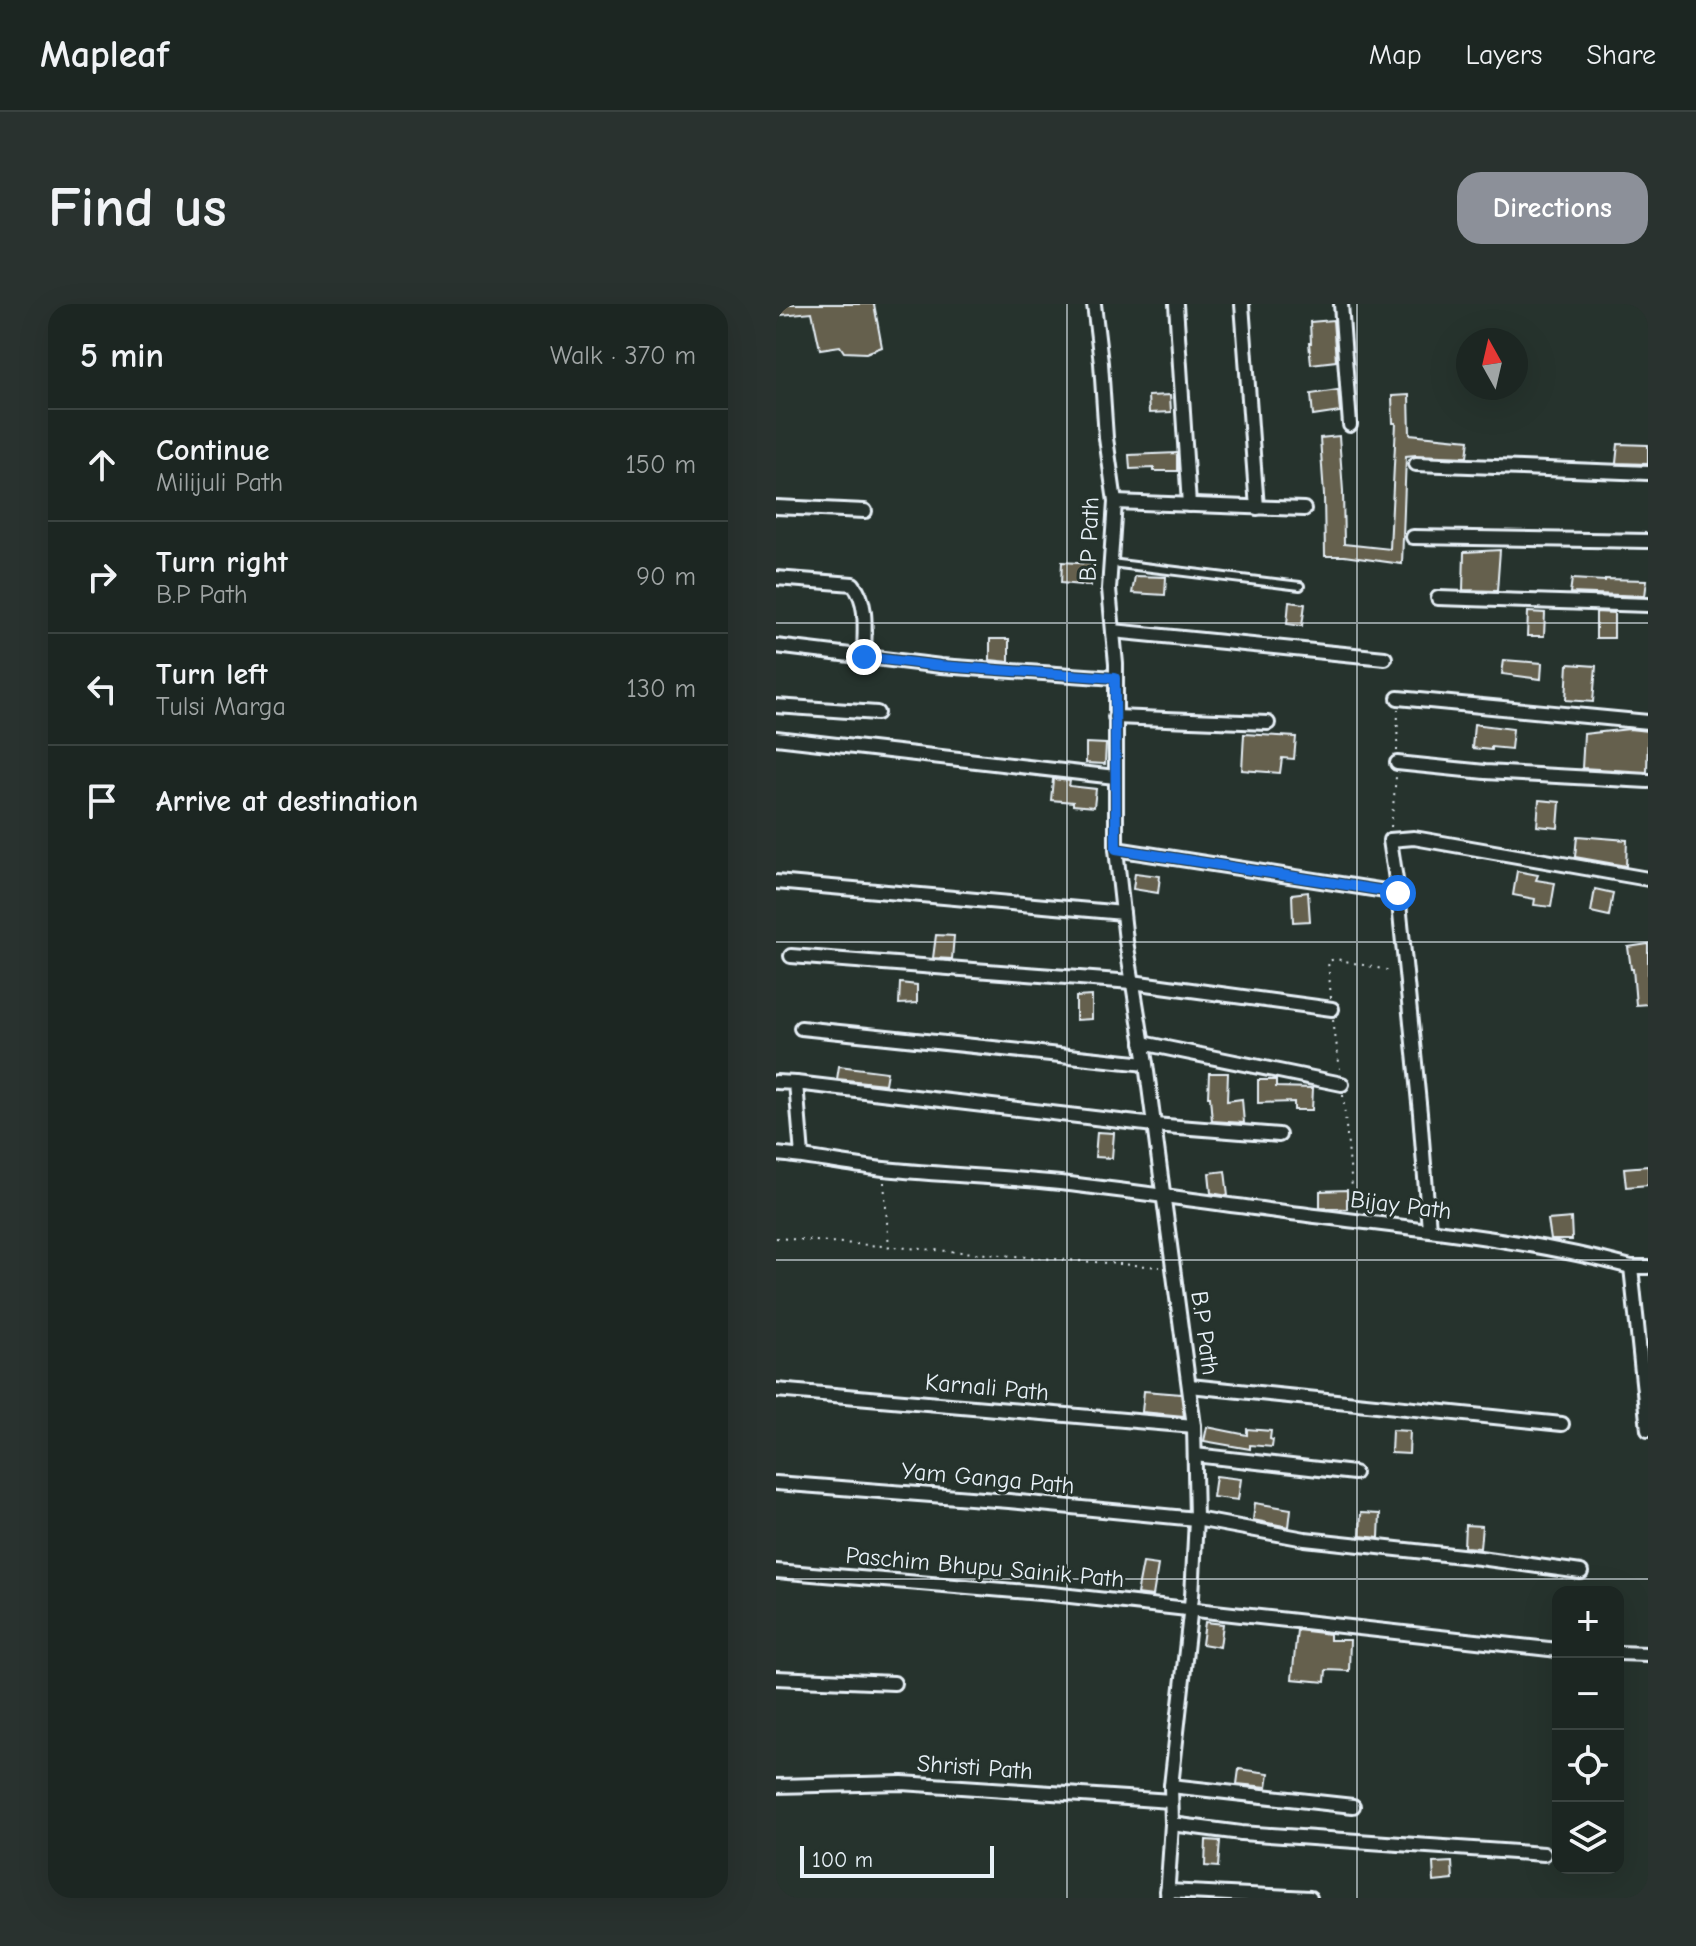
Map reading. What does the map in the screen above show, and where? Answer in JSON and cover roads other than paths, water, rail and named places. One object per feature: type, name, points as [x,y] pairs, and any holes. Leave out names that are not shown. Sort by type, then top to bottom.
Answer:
[{"type":"street","name":"B.P Path","points":[[1094,304],[1115,502],[1109,589],[1115,678],[1116,849],[1194,1426],[1196,1519],[1190,1609],[1171,1786],[1172,1824],[1167,1894]]},
{"type":"street","points":[[1176,304],[1189,505]]},
{"type":"street","points":[[1242,304],[1257,508]]},
{"type":"street","points":[[1341,304],[1350,425]]},
{"type":"street","points":[[1416,464],[1648,473]]},
{"type":"street","points":[[1115,502],[1304,509]]},
{"type":"street","points":[[776,507],[865,511]]},
{"type":"street","points":[[1413,537],[1648,541]]},
{"type":"street","points":[[776,578],[853,584],[863,604],[864,657]]},
{"type":"street","points":[[1438,598],[1648,605]]},
{"type":"street","points":[[1113,631],[1385,658]]},
{"type":"street","points":[[776,646],[941,666],[1115,678]]},
{"type":"street","points":[[1398,698],[1648,722]]},
{"type":"street","points":[[776,706],[877,713]]},
{"type":"street","points":[[1115,717],[1268,723]]},
{"type":"street","points":[[776,738],[1115,777]]},
{"type":"street","points":[[1397,763],[1485,772],[1648,781]]},
{"type":"street","points":[[1429,1229],[1398,893],[1390,840],[1414,838],[1648,879]]},
{"type":"street","points":[[1116,849],[1398,893]]},
{"type":"street","points":[[776,882],[1123,913]]},
{"type":"street","points":[[791,956],[1132,982],[1332,1009]]},
{"type":"street","points":[[801,1028],[1146,1064]]},
{"type":"street","points":[[1142,1043],[1342,1084]]},
{"type":"street","points":[[776,1082],[1154,1125],[1279,1135]]},
{"type":"street","points":[[796,1083],[802,1156]]},
{"type":"street","name":"Bijay Path","points":[[776,1154],[883,1169],[1164,1195],[1355,1222],[1429,1229],[1547,1248],[1631,1267],[1648,1267]]},
{"type":"street","points":[[1631,1267],[1642,1319],[1648,1430]]},
{"type":"street","points":[[1190,1386],[1562,1424]]},
{"type":"street","name":"Karnali Path","points":[[776,1390],[1194,1426]]},
{"type":"street","points":[[1195,1455],[1354,1473]]},
{"type":"street","name":"Yam Ganga Path","points":[[776,1483],[1196,1519],[1305,1539],[1581,1572]]},
{"type":"street","name":"Paschim Bhupu Sainik Path","points":[[776,1571],[1052,1594],[1552,1649]]},
{"type":"street","points":[[1624,1653],[1648,1654]]},
{"type":"street","points":[[776,1678],[894,1683]]},
{"type":"street","name":"Shristi Path","points":[[776,1786],[902,1783],[1171,1801]]},
{"type":"street","points":[[1171,1786],[1353,1806]]},
{"type":"street","points":[[1172,1824],[1241,1833],[1544,1854]]},
{"type":"street","points":[[1167,1894],[1310,1898]]},
{"type":"lane","points":[[1111,563],[1300,586]]}]
